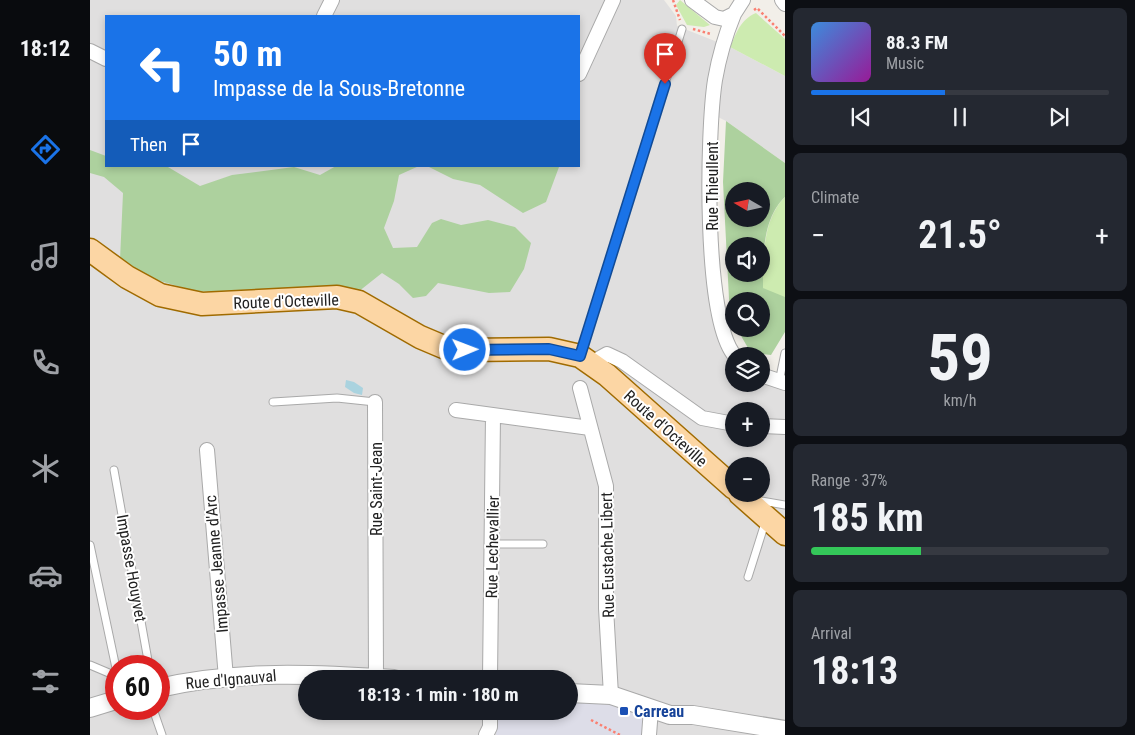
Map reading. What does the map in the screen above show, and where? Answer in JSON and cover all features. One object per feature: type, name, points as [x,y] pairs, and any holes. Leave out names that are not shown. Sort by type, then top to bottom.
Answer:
[{"type":"main road","name":"Route d'Octeville","points":[[90,250],[127,277],[160,295],[202,304],[337,297],[359,302],[420,337],[446,348],[465,350],[549,349],[586,360],[725,481]]},
{"type":"main road","name":"Route d'Octeville","points":[[749,502],[785,534]]},
{"type":"street","points":[[324,15],[332,0]]},
{"type":"street","points":[[580,72],[612,0]]},
{"type":"street","points":[[692,0],[715,17],[724,19],[738,7]]},
{"type":"street","points":[[782,0],[785,4]]},
{"type":"street","name":"Rue Thieullent","points":[[729,347],[720,325],[713,274],[710,178],[715,81],[724,38],[738,7]]},
{"type":"street","points":[[90,51],[105,58]]},
{"type":"street","points":[[586,360],[607,354],[702,418],[725,422]]},
{"type":"street","points":[[770,378],[782,382]]},
{"type":"street","name":"Rue Eustache Libert","points":[[580,388],[606,486],[606,608],[611,695]]},
{"type":"street","name":"Rue Saint-Jean","points":[[375,402],[376,670]]},
{"type":"street","points":[[456,410],[590,428]]},
{"type":"street","name":"Rue Lechevallier","points":[[490,670],[494,415]]},
{"type":"street","points":[[770,426],[785,427]]},
{"type":"street","name":"Impasse Jeanne d'Arc","points":[[207,450],[226,678]]},
{"type":"street","name":"Rue d'Ignauval","points":[[170,685],[184,682],[226,678],[298,674]]},
{"type":"street","points":[[578,693],[611,695],[670,715],[693,715],[785,730]]},
{"type":"street","points":[[90,708],[105,703]]},
{"type":"street","points":[[646,735],[651,709]]},
{"type":"street","points":[[486,735],[490,727],[490,720]]},
{"type":"lane","points":[[586,360],[682,29]]},
{"type":"lane","points":[[782,382],[785,353]]},
{"type":"lane","name":"Rue Saint-Jean","points":[[273,402],[337,398],[375,402]]},
{"type":"lane","name":"Impasse Houyvet","points":[[114,470],[147,655]]},
{"type":"lane","points":[[770,501],[785,505]]},
{"type":"lane","points":[[748,577],[767,518]]},
{"type":"lane","points":[[492,544],[543,544]]},
{"type":"lane","points":[[90,545],[113,655]]},
{"type":"lane","points":[[90,665],[105,671]]},
{"type":"lane","points":[[157,720],[162,735]]},
{"type":"path","points":[[673,0],[682,29],[691,29],[724,38]]},
{"type":"path","points":[[738,7],[749,14],[757,8],[785,36]]},
{"type":"path","points":[[591,720],[620,735]]},
{"type":"shaded area","points":[[90,0],[664,0],[676,16],[677,26],[730,47],[785,76],[785,163],[726,121],[706,111],[705,127],[710,311],[722,350],[725,353],[725,392],[770,392],[770,385],[785,391],[785,735],[90,735]]},
{"type":"shaded area","points":[[578,698],[586,698],[637,710],[643,716],[643,735],[496,735],[497,720],[578,720]]},
{"type":"green space","points":[[680,0],[710,25],[704,27],[687,25],[676,5]]},
{"type":"green space","points":[[756,13],[785,39],[785,76],[730,47],[737,31],[746,19]]},
{"type":"green space","points":[[726,121],[785,163],[785,197],[777,206],[770,222],[770,182],[725,182],[725,221],[723,182]]},
{"type":"green space","points":[[90,150],[105,156],[105,167],[168,167],[200,186],[232,175],[294,167],[320,175],[334,167],[417,167],[399,175],[394,201],[384,228],[393,248],[417,247],[432,223],[441,219],[461,225],[488,220],[515,227],[531,243],[524,269],[510,292],[489,293],[438,283],[426,296],[413,298],[399,284],[382,273],[358,292],[339,285],[253,294],[194,291],[157,280],[120,260],[123,193],[104,177],[90,173]]},
{"type":"green space","points":[[429,167],[559,167],[546,202],[523,213],[480,185],[453,179]]},
{"type":"green space","points":[[785,197],[785,297],[762,288],[762,282],[770,282],[770,237],[766,237],[777,206]]},
{"type":"green space","points":[[725,228],[768,228],[766,237],[726,237]]},
{"type":"green space","points":[[728,282],[763,282],[763,288],[785,297],[785,332],[771,355],[770,347],[748,347],[742,337],[770,337],[770,292],[729,292]]},
{"type":"water","points":[[346,380],[354,382],[363,388],[362,395],[354,393],[345,387]]},
{"type":"place","name":"Carreau","points":[[624,711]]},
{"type":"route","points":[[465,350],[549,349],[580,356],[665,84]]}]
